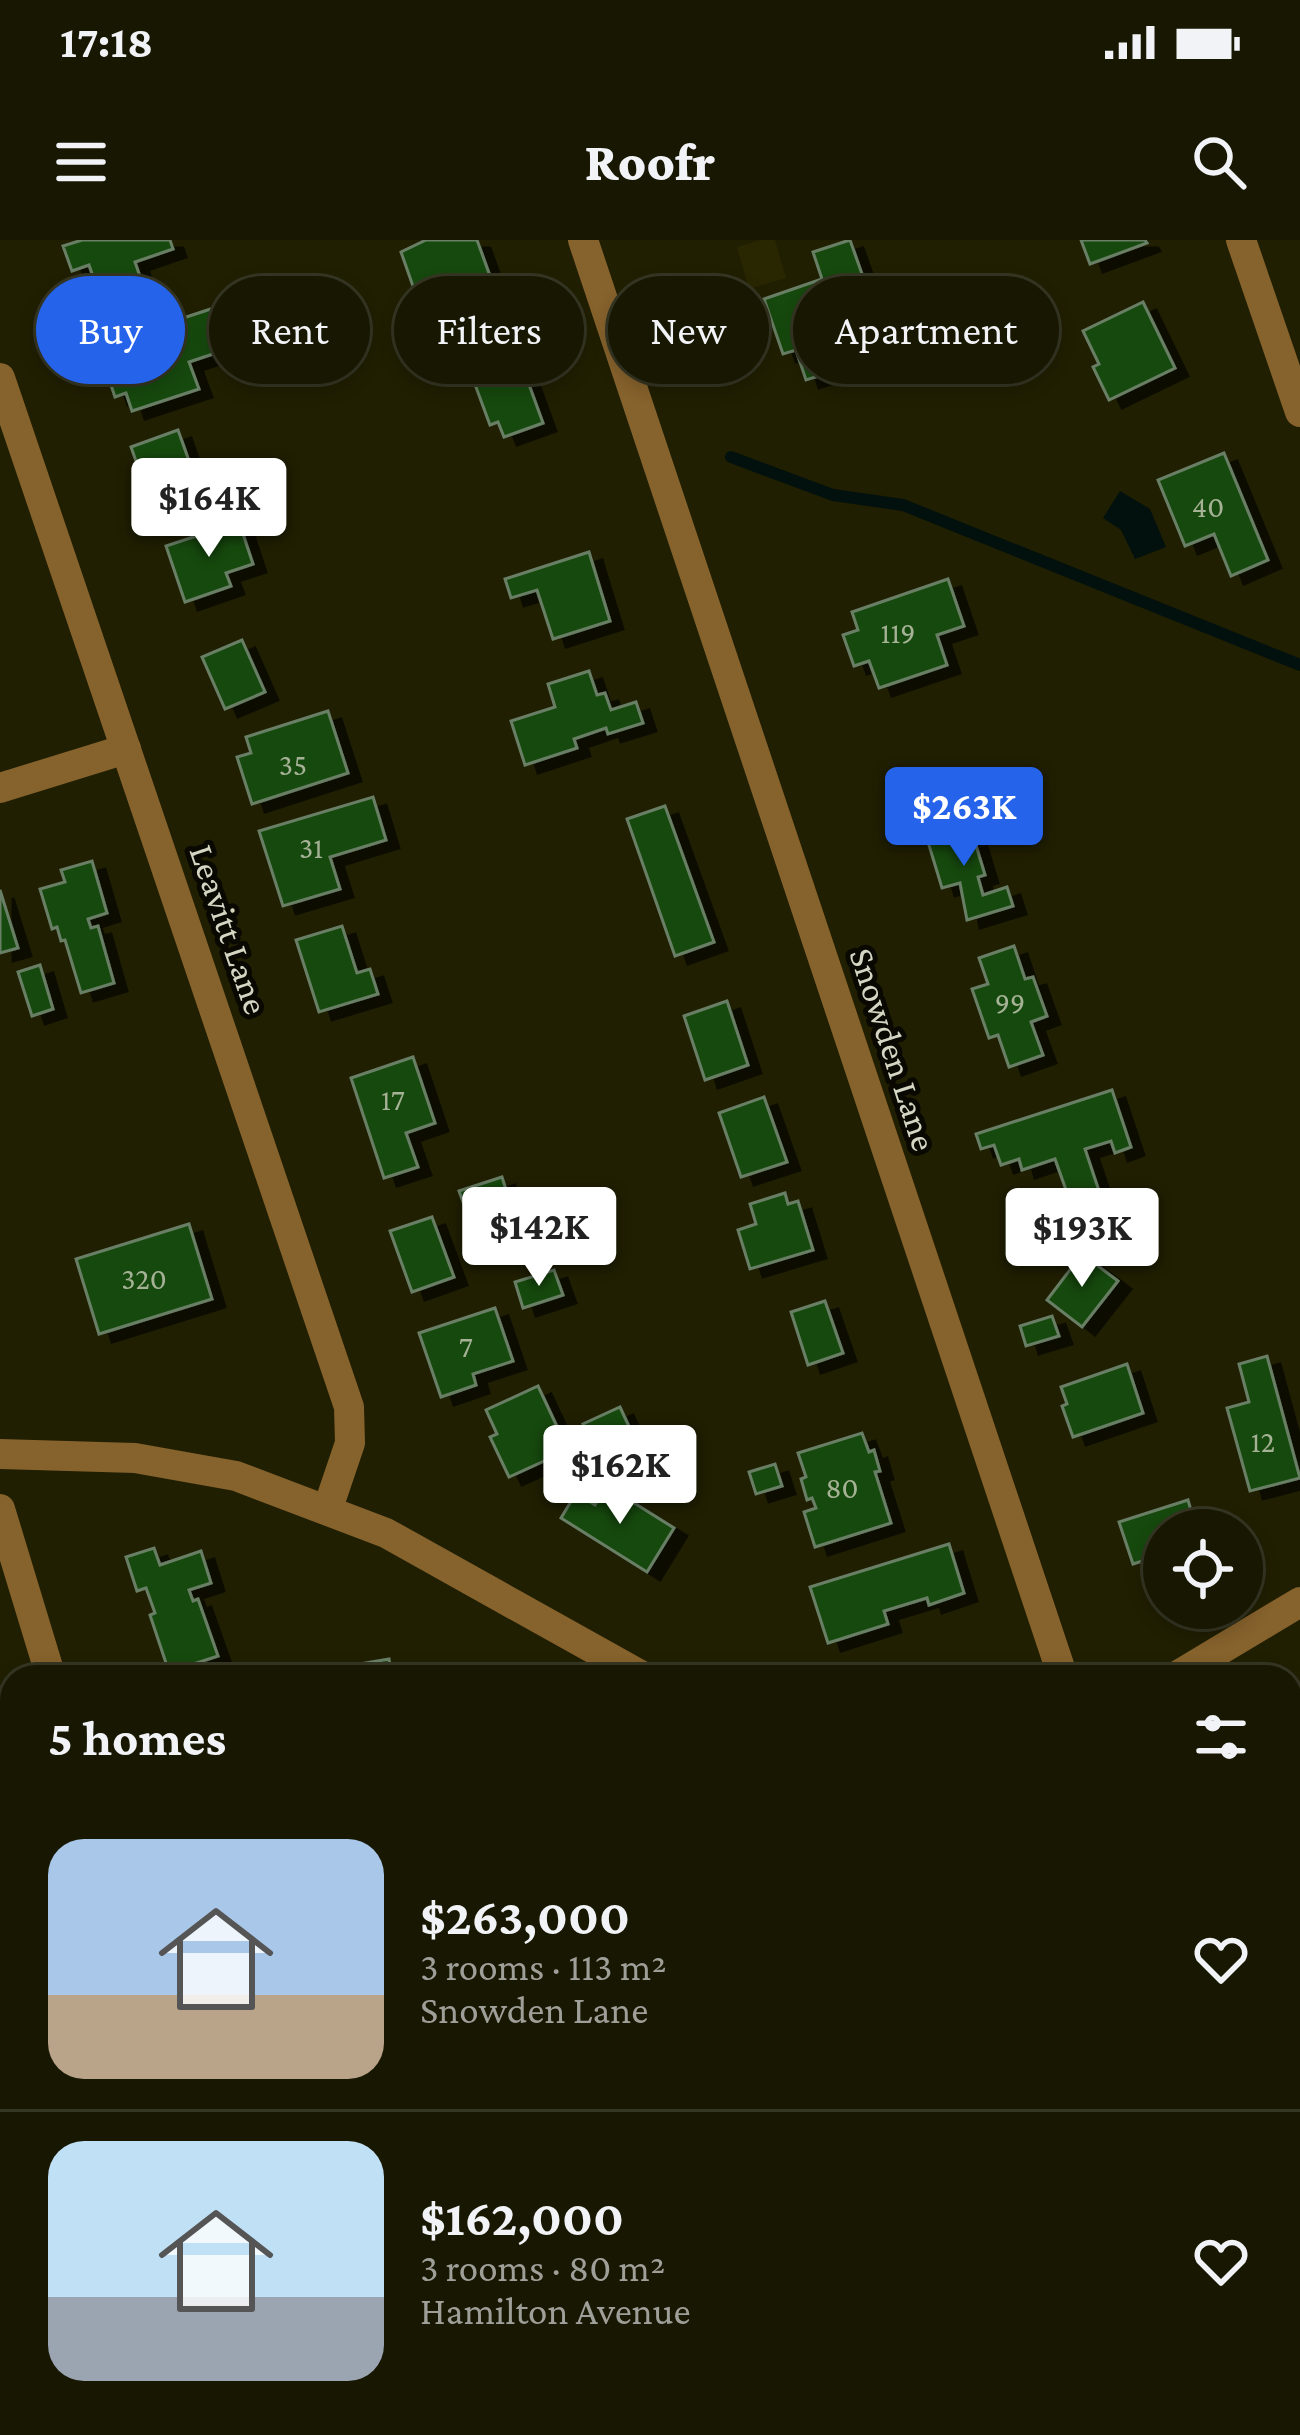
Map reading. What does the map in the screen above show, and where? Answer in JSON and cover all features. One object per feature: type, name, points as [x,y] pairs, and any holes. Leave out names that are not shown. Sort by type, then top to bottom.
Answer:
[{"type":"street","name":"Snowden Lane","points":[[583,240],[1059,1665]]},
{"type":"street","points":[[1241,240],[1300,412]]},
{"type":"street","name":"Leavitt Lane","points":[[0,378],[349,1407],[350,1443],[328,1508]]},
{"type":"street","points":[[0,788],[127,749]]},
{"type":"street","points":[[0,1454],[135,1458],[236,1476],[386,1533],[623,1665]]},
{"type":"street","points":[[0,1509],[47,1665]]},
{"type":"street","points":[[1194,1665],[1300,1602]]},
{"type":"shaded area","points":[[775,240],[786,278],[769,283],[769,276],[745,276],[737,247]]},
{"type":"shaded area","points":[[1120,491],[1150,509],[1166,547],[1135,559],[1121,530],[1103,518]]},
{"type":"building","points":[[82,240],[170,240],[173,249],[135,262],[140,276],[93,276],[89,265],[72,271],[63,246]]},
{"type":"building","points":[[426,240],[477,240],[490,276],[409,276],[401,252]]},
{"type":"building","points":[[850,240],[862,274],[821,276],[813,252]]},
{"type":"building","points":[[1081,240],[1145,240],[1147,243],[1090,264]]},
{"type":"building","points":[[793,289],[793,351],[783,354],[769,313],[769,297]]},
{"type":"building","points":[[1143,302],[1175,368],[1109,400],[1083,331]]},
{"type":"building","points":[[209,310],[209,355],[189,362],[199,389],[132,411],[126,393],[115,397],[111,384],[185,384],[185,317]]},
{"type":"building","points":[[475,384],[529,384],[543,423],[504,437],[498,422],[490,425]]},
{"type":"building","points":[[178,430],[199,489],[152,506],[131,447]]},
{"type":"building","points":[[1224,453],[1268,560],[1231,576],[1214,534],[1185,546],[1158,480]]},
{"type":"building","points":[[239,522],[253,564],[226,573],[231,586],[185,602],[166,546]]},
{"type":"building","points":[[589,552],[610,621],[553,639],[537,590],[511,598],[505,579]]},
{"type":"building","points":[[948,579],[964,626],[937,635],[947,665],[879,688],[869,661],[854,666],[843,635],[858,630],[852,612]]},
{"type":"building","points":[[242,640],[265,692],[225,709],[202,657]]},
{"type":"building","points":[[589,671],[597,695],[605,693],[611,710],[636,702],[643,723],[574,739],[577,748],[525,765],[511,721],[555,707],[548,684]]},
{"type":"building","points":[[328,711],[348,773],[252,804],[237,757],[251,753],[246,737]]},
{"type":"building","points":[[373,797],[386,840],[330,857],[340,889],[283,906],[259,831]]},
{"type":"building","points":[[665,806],[714,942],[675,956],[627,819]]},
{"type":"building","points":[[968,819],[985,875],[978,877],[983,895],[1007,887],[1013,906],[967,920],[960,883],[942,888],[925,832]]},
{"type":"building","points":[[92,861],[107,913],[88,919],[91,928],[98,926],[114,983],[81,993],[65,940],[61,941],[57,927],[52,929],[40,889],[65,882],[61,870]]},
{"type":"building","points":[[0,890],[18,948],[0,953]]},
{"type":"building","points":[[342,926],[357,973],[370,969],[378,994],[319,1012],[296,940]]},
{"type":"building","points":[[1014,946],[1025,979],[1033,977],[1047,1016],[1031,1022],[1043,1055],[1009,1067],[998,1035],[989,1038],[972,989],[988,984],[979,958]]},
{"type":"building","points":[[40,965],[53,1009],[32,1016],[18,972]]},
{"type":"building","points":[[727,1001],[748,1065],[705,1080],[684,1016]]},
{"type":"building","points":[[413,1057],[435,1123],[406,1133],[418,1167],[384,1178],[351,1078]]},
{"type":"building","points":[[1112,1090],[1131,1147],[1115,1153],[1111,1141],[1085,1149],[1100,1194],[1071,1204],[1055,1159],[1022,1170],[1019,1159],[1001,1165],[994,1145],[981,1149],[976,1134]]},
{"type":"building","points":[[764,1097],[787,1162],[741,1177],[719,1113]]},
{"type":"building","points":[[502,1177],[509,1199],[467,1213],[459,1191]]},
{"type":"building","points":[[785,1193],[788,1204],[798,1201],[813,1250],[750,1269],[738,1230],[756,1224],[750,1204]]},
{"type":"building","points":[[432,1217],[454,1277],[412,1292],[390,1231]]},
{"type":"building","points":[[189,1224],[212,1299],[99,1334],[76,1259]]},
{"type":"building","points":[[1082,1254],[1118,1281],[1082,1327],[1047,1300]]},
{"type":"building","points":[[554,1270],[563,1295],[523,1308],[515,1282]]},
{"type":"building","points":[[825,1301],[843,1353],[808,1365],[791,1312]]},
{"type":"building","points":[[495,1308],[513,1361],[473,1374],[476,1385],[441,1397],[419,1333]]},
{"type":"building","points":[[1052,1316],[1059,1336],[1026,1346],[1020,1326]]},
{"type":"building","points":[[1267,1356],[1300,1478],[1250,1491],[1227,1408],[1249,1402],[1239,1364]]},
{"type":"building","points":[[1127,1364],[1143,1413],[1073,1437],[1061,1387]]},
{"type":"building","points":[[538,1386],[568,1450],[509,1477],[490,1437],[497,1434],[486,1410]]},
{"type":"building","points":[[620,1407],[638,1446],[601,1464],[583,1424]]},
{"type":"building","points":[[862,1433],[869,1452],[874,1450],[880,1471],[875,1472],[891,1523],[815,1547],[804,1512],[816,1508],[812,1498],[807,1500],[798,1453]]},
{"type":"building","points":[[775,1464],[782,1486],[756,1494],[749,1472]]},
{"type":"building","points":[[607,1486],[674,1528],[647,1572],[561,1518],[576,1493],[595,1505]]},
{"type":"building","points":[[1188,1500],[1191,1509],[1160,1509]]},
{"type":"building","points":[[1143,1514],[1143,1561],[1133,1564],[1119,1522]]},
{"type":"building","points":[[949,1544],[964,1593],[929,1605],[927,1598],[884,1611],[888,1624],[828,1643],[810,1587]]},
{"type":"building","points":[[154,1548],[160,1565],[201,1551],[211,1583],[189,1590],[193,1601],[198,1599],[218,1656],[190,1665],[167,1665],[146,1588],[137,1591],[126,1557]]},
{"type":"building","points":[[389,1659],[390,1665],[354,1665]]},
{"type":"waterway","points":[[731,457],[833,495],[903,505],[1300,665]]}]
